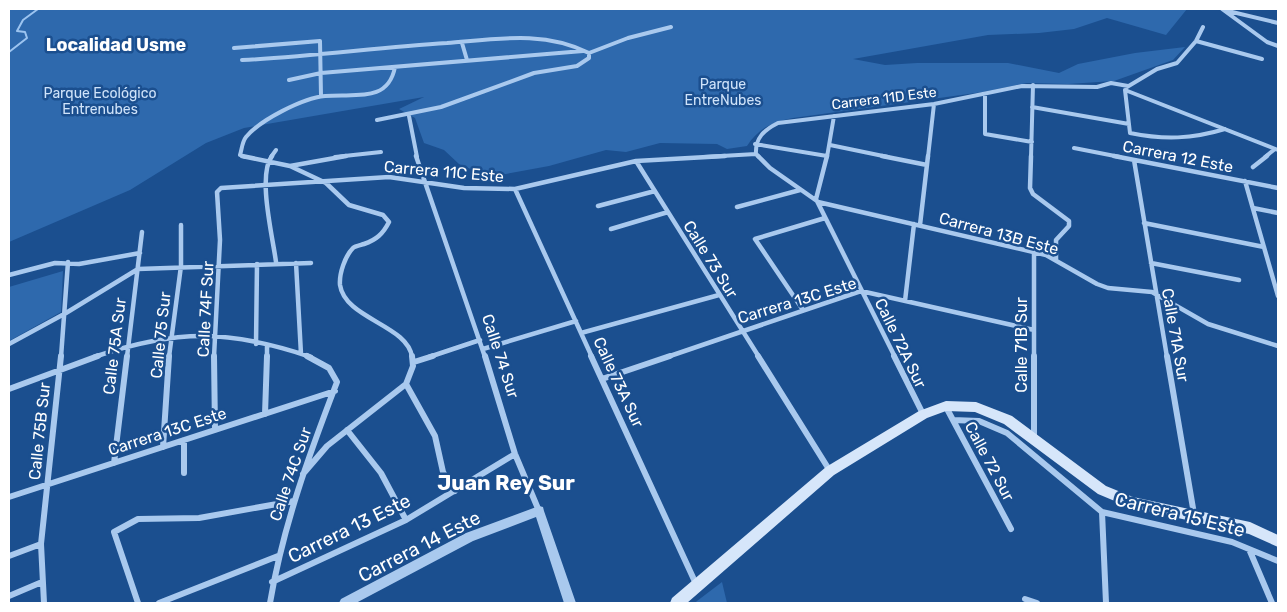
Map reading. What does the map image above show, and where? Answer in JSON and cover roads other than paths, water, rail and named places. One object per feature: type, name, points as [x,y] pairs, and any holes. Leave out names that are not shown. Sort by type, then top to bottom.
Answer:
[{"type":"main road","points":[[678,603],[830,471],[923,414],[946,406],[969,406],[992,412],[1008,420],[1102,490],[1133,503],[1250,528],[1278,541]]},
{"type":"street","points":[[1223,10],[1278,23]]},
{"type":"street","points":[[1223,10],[1266,42],[1278,46]]},
{"type":"street","points":[[242,60],[322,54],[365,48],[533,37],[570,43],[589,53],[628,38],[671,27]]},
{"type":"street","points":[[1127,88],[1157,69],[1176,64],[1196,41],[1203,27]]},
{"type":"street","points":[[234,48],[320,41],[322,54],[321,96]]},
{"type":"street","points":[[1196,41],[1262,59]]},
{"type":"street","points":[[462,43],[467,60]]},
{"type":"street","points":[[289,80],[322,73],[584,51]]},
{"type":"street","points":[[377,120],[409,116],[418,111],[462,100],[502,83],[536,72],[574,66],[585,62],[589,58],[589,53]]},
{"type":"street","points":[[301,477],[327,446],[406,384],[412,374],[414,362],[407,344],[356,309],[341,288],[342,267],[353,248],[374,241],[385,233],[389,222],[384,215],[349,205],[326,183],[290,166],[240,155],[246,137],[281,112],[321,96],[368,95],[378,92],[390,86],[395,76],[395,67]]},
{"type":"street","name":"Carrera 11D Este","points":[[755,144],[758,138],[778,123],[934,104],[1032,85],[1097,87],[1112,83],[1127,88]]},
{"type":"street","points":[[1032,85],[1030,188],[1036,198],[1059,211],[1069,221],[1070,226],[1056,240],[1056,259]]},
{"type":"street","points":[[1127,88],[1130,133],[1166,140],[1182,140],[1205,136],[1225,129]]},
{"type":"street","points":[[1127,88],[1277,149]]},
{"type":"street","points":[[985,94],[985,134],[1032,142]]},
{"type":"street","points":[[905,301],[927,165],[934,104]]},
{"type":"street","points":[[1032,107],[1129,124]]},
{"type":"street","name":"Calle 74 Sur","points":[[409,116],[414,149],[483,349],[515,454],[538,511],[570,603]]},
{"type":"street","points":[[827,156],[755,144],[756,154],[770,168],[817,201],[830,145],[834,116]]},
{"type":"street","points":[[830,145],[927,165]]},
{"type":"street","name":"Carrera 12 Este","points":[[1074,148],[1278,188]]},
{"type":"street","points":[[1253,167],[1277,149]]},
{"type":"street","points":[[276,150],[267,162],[266,186],[276,262]]},
{"type":"street","points":[[290,166],[331,157],[381,152]]},
{"type":"street","name":"Carrera 11C Este","points":[[218,190],[232,187],[326,183],[389,177],[426,184],[515,189],[636,161],[756,154]]},
{"type":"street","name":"Calle 71A Sur","points":[[1134,160],[1194,515]]},
{"type":"street","name":"Calle 73 Sur","points":[[636,161],[830,471]]},
{"type":"street","points":[[1245,182],[1278,292]]},
{"type":"street","name":"Calle 73A Sur","points":[[515,189],[697,586]]},
{"type":"street","name":"Calle 74F Sur","points":[[215,430],[214,335],[220,240],[217,209],[218,190]]},
{"type":"street","points":[[598,206],[655,190]]},
{"type":"street","points":[[737,207],[800,190]]},
{"type":"street","name":"Calle 72A Sur","points":[[817,201],[923,414]]},
{"type":"street","name":"Carrera 13B Este","points":[[817,201],[1034,252],[1056,259],[1097,284],[1108,288],[1145,290],[1156,294],[1208,324],[1278,346]]},
{"type":"street","points":[[1253,208],[1278,213]]},
{"type":"street","points":[[611,229],[668,212]]},
{"type":"street","points":[[803,310],[756,242],[756,238],[826,218]]},
{"type":"street","points":[[1144,223],[1264,247]]},
{"type":"street","name":"Calle 75 Sur","points":[[162,447],[170,337],[181,266],[181,225]]},
{"type":"street","name":"Calle 75A Sur","points":[[114,463],[142,232]]},
{"type":"street","name":"Calle 71B Sur","points":[[1034,252],[1034,438]]},
{"type":"street","points":[[9,275],[55,263],[68,262],[79,264],[140,253]]},
{"type":"street","name":"Calle 75B Sur","points":[[44,603],[41,544],[66,313],[68,262]]},
{"type":"street","points":[[9,344],[66,313],[138,269],[276,262],[311,263]]},
{"type":"street","points":[[296,263],[301,354]]},
{"type":"street","points":[[1151,263],[1239,280]]},
{"type":"street","points":[[256,344],[257,264]]},
{"type":"street","name":"Carrera 13C Este","points":[[602,379],[861,291],[1034,330]]},
{"type":"street","points":[[581,333],[719,295]]},
{"type":"street","points":[[483,349],[576,321]]},
{"type":"street","points":[[9,389],[127,347],[170,337],[214,335],[321,360],[334,373],[337,382],[334,391]]},
{"type":"street","points":[[414,362],[480,340]]},
{"type":"street","points":[[265,414],[267,346]]},
{"type":"street","points":[[406,384],[435,436],[443,472],[455,491]]},
{"type":"street","name":"Carrera 13C Este","points":[[9,497],[334,391]]},
{"type":"street","name":"Calle 74C Sur","points":[[270,603],[272,582],[278,556],[301,477],[334,391]]},
{"type":"street","name":"Calle 72 Sur","points":[[946,406],[1011,529]]},
{"type":"street","name":"Carrera 15 Este","points":[[953,420],[979,421],[1007,433],[1102,512],[1249,548],[1278,561]]},
{"type":"street","points":[[347,430],[369,454],[385,477],[406,520]]},
{"type":"street","points":[[184,440],[184,473]]},
{"type":"street","name":"Carrera 13 Este","points":[[272,582],[406,520],[515,454]]},
{"type":"street","points":[[138,603],[114,532],[138,520],[199,518],[294,501]]},
{"type":"street","name":"Carrera 14 Este","points":[[345,603],[470,537],[538,511]]},
{"type":"street","points":[[1102,512],[1106,603]]},
{"type":"street","points":[[9,556],[41,544]]},
{"type":"street","points":[[1249,548],[1272,603]]},
{"type":"street","points":[[159,603],[278,556]]},
{"type":"street","points":[[9,596],[42,582]]},
{"type":"street","points":[[1024,599],[1037,603]]},
{"type":"waterway","points":[[9,52],[27,38],[25,32],[17,31],[23,20],[38,9]]},
{"type":"district","name":"Localidad Usme","points":[[116,45]]},
{"type":"district","name":"Juan Rey Sur","points":[[506,483]]},
{"type":"park label","name":"Parque EntreNubes","points":[[723,92]]},
{"type":"park label","name":"Parque Ecológico Entrenubes","points":[[100,102]]}]
